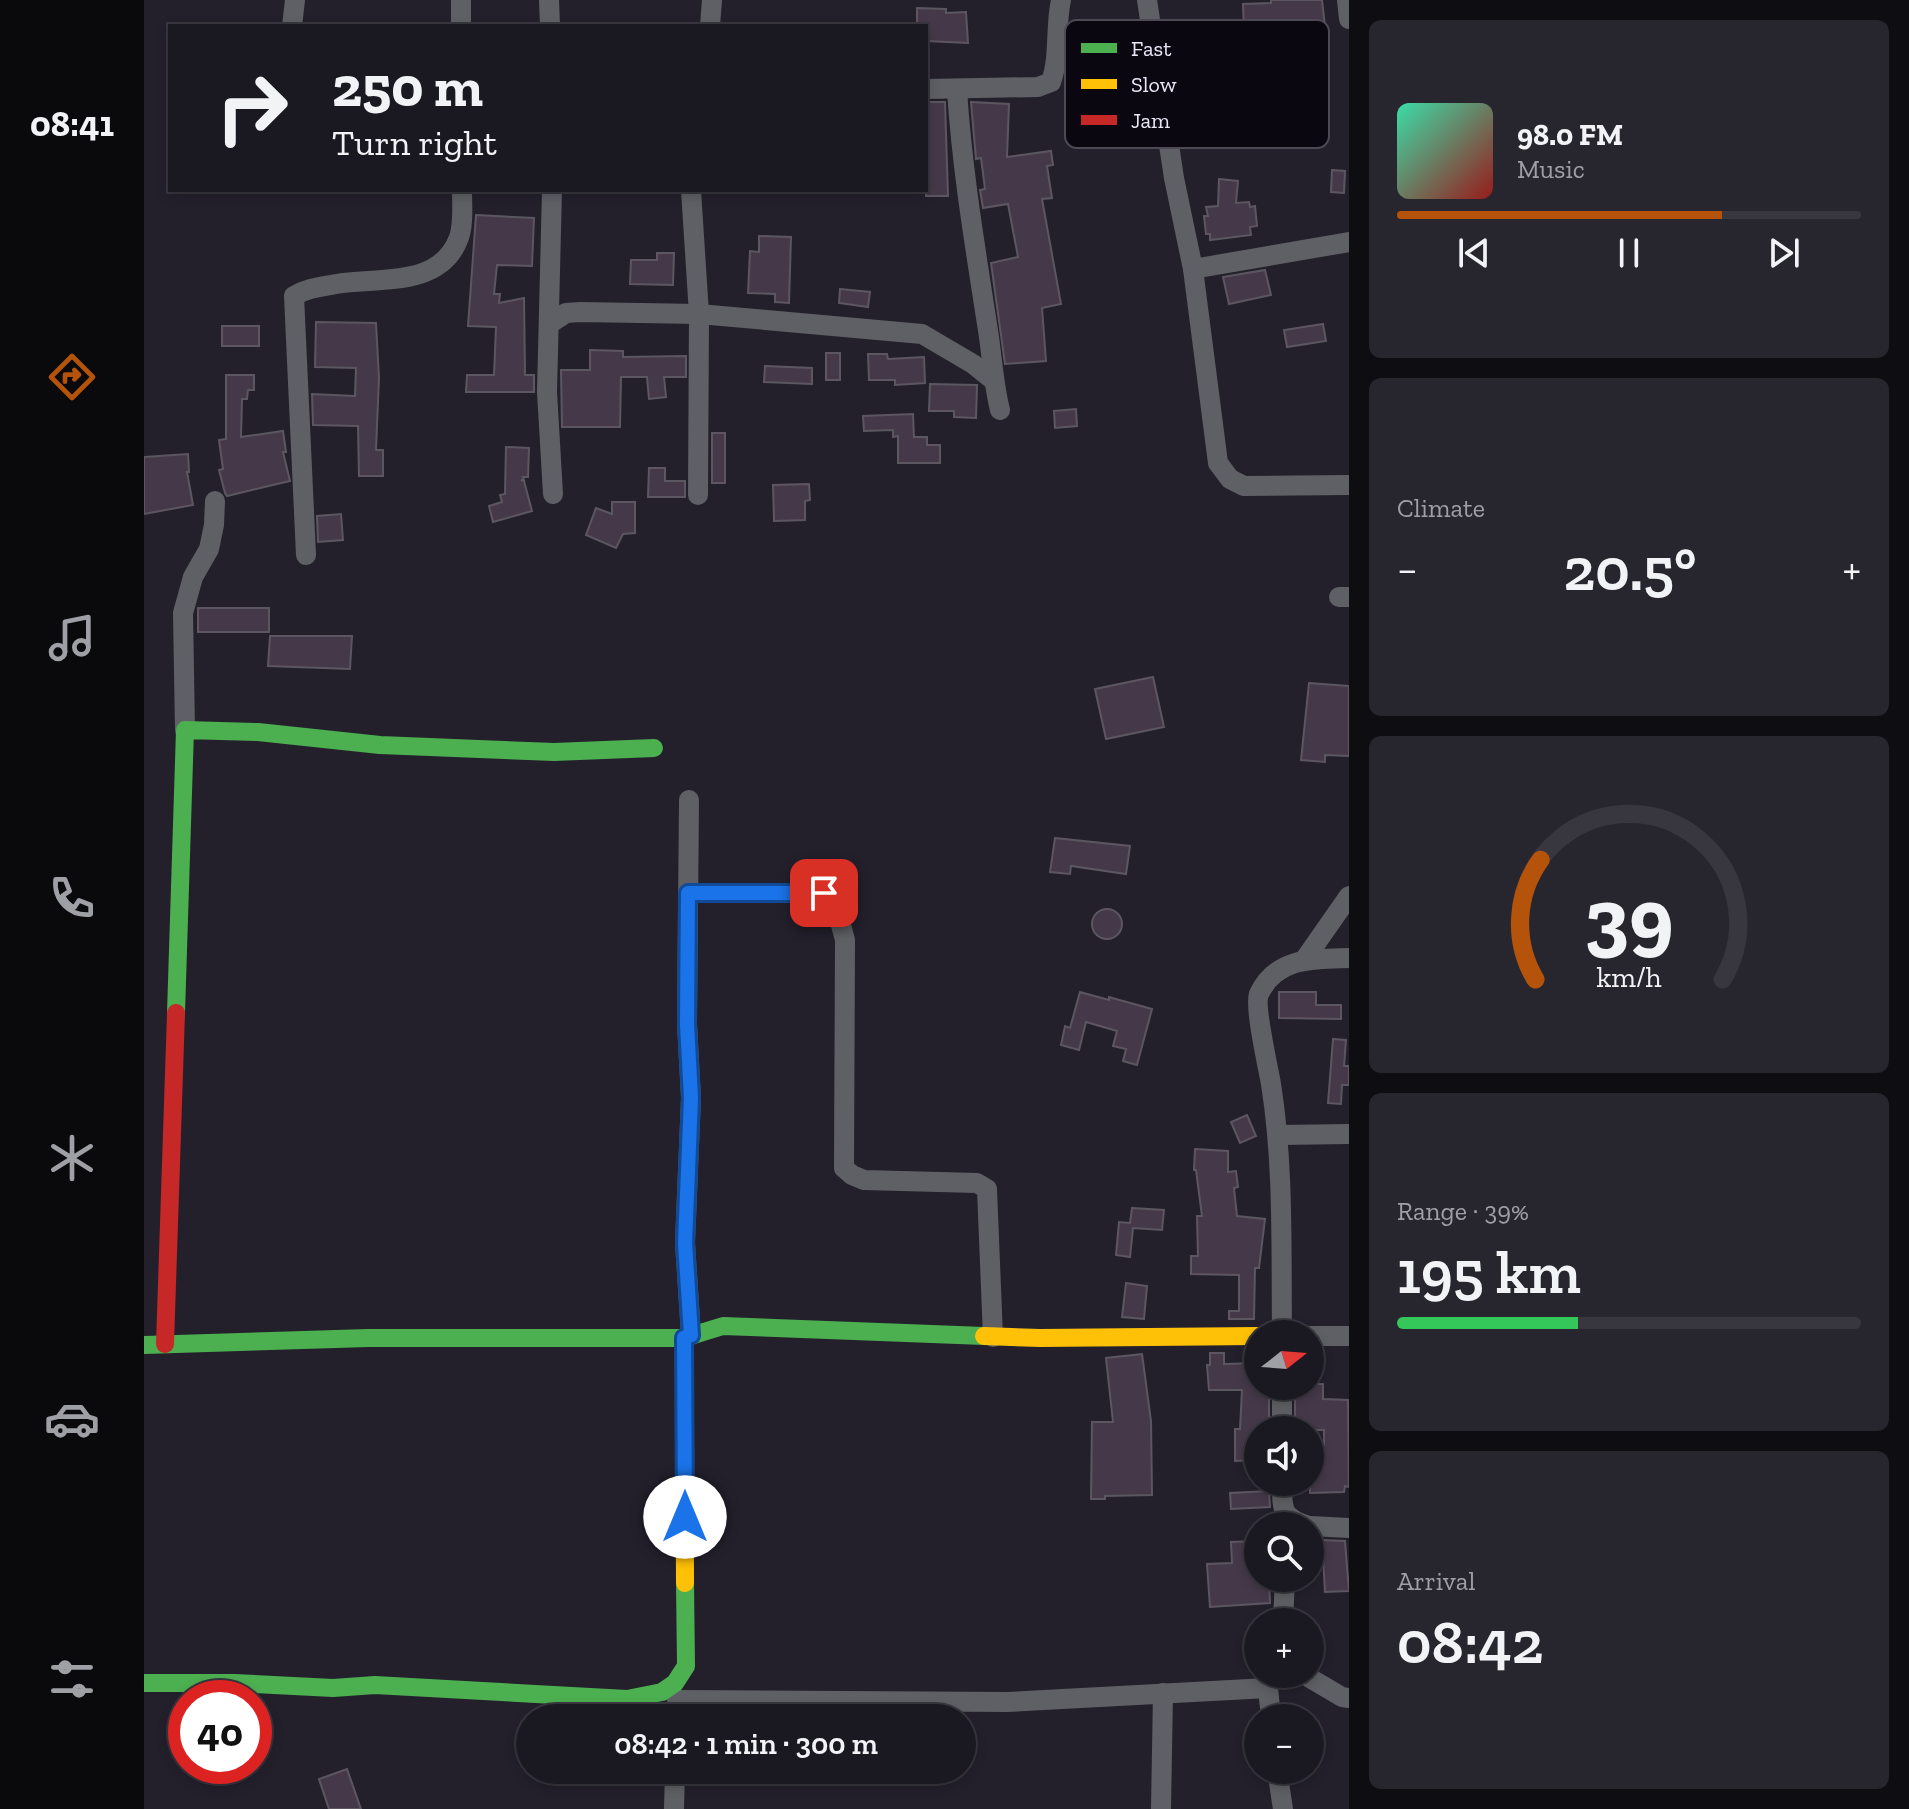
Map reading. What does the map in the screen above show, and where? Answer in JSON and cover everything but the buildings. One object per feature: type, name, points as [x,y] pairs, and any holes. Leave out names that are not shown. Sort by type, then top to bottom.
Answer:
[{"type":"street","points":[[292,24],[295,0]]},
{"type":"street","points":[[461,0],[461,24]]},
{"type":"street","points":[[549,0],[550,24]]},
{"type":"street","points":[[710,24],[712,0]]},
{"type":"street","points":[[928,89],[1038,87],[1051,82],[1055,70],[1056,20],[1061,0]]},
{"type":"street","points":[[1147,0],[1150,20]]},
{"type":"street","points":[[1347,0],[1349,19]]},
{"type":"street","points":[[957,90],[960,146],[988,327],[993,380],[1000,410]]},
{"type":"street","points":[[1169,148],[1193,269],[1218,463],[1224,473],[1244,486],[1349,485]]},
{"type":"street","points":[[306,555],[294,296],[304,290],[355,281],[421,275],[446,260],[459,238],[462,192]]},
{"type":"street","points":[[552,192],[547,392],[553,494]]},
{"type":"street","points":[[691,192],[699,314],[698,495]]},
{"type":"street","points":[[1193,269],[1349,242]]},
{"type":"street","points":[[549,324],[566,313],[580,312],[699,314],[922,334],[973,364],[993,380]]},
{"type":"street","points":[[165,1344],[185,730],[183,613],[193,577],[209,549],[215,501]]},
{"type":"street","points":[[185,730],[258,732],[380,745],[444,748],[554,752],[654,748]]},
{"type":"street","points":[[677,1700],[686,1666],[685,1243],[691,1098],[687,1024],[689,800]]},
{"type":"street","points":[[688,893],[824,893],[838,914],[845,940],[844,1168],[864,1180],[977,1183],[987,1189],[993,1337]]},
{"type":"street","points":[[1305,959],[1349,896]]},
{"type":"street","points":[[1282,1320],[1279,1135],[1257,999],[1276,971],[1305,959],[1349,958]]},
{"type":"street","points":[[1279,1135],[1349,1134]]},
{"type":"street","points":[[144,1345],[368,1338],[687,1336],[723,1326],[993,1337],[1244,1336]]},
{"type":"street","points":[[1324,1336],[1349,1336]]},
{"type":"street","points":[[1324,1527],[1349,1528]]},
{"type":"street","points":[[144,1683],[333,1688],[375,1685],[627,1699],[659,1694],[677,1700],[1008,1702],[1163,1693],[1244,1684]]},
{"type":"street","points":[[1324,1686],[1349,1698]]},
{"type":"street","points":[[1161,1809],[1163,1693]]},
{"type":"street","points":[[674,1809],[675,1784]]},
{"type":"street","points":[[1279,1784],[1283,1809]]},
{"type":"traffic: fast","points":[[176,1013],[185,730],[258,732],[380,745],[554,752],[654,748]]},
{"type":"traffic: fast","points":[[144,1345],[368,1338],[684,1338],[723,1326],[984,1336]]},
{"type":"traffic: fast","points":[[144,1683],[333,1688],[375,1685],[627,1699],[662,1692],[675,1683],[686,1666],[685,1583]]},
{"type":"traffic: slow","points":[[984,1336],[1244,1336]]},
{"type":"traffic: slow","points":[[684,1338],[685,1583]]},
{"type":"traffic: jam","points":[[165,1344],[176,1013]]},
{"type":"route","points":[[685,1517],[684,1338],[691,1335],[685,1243],[691,1098],[687,1024],[688,893],[824,893]]}]
